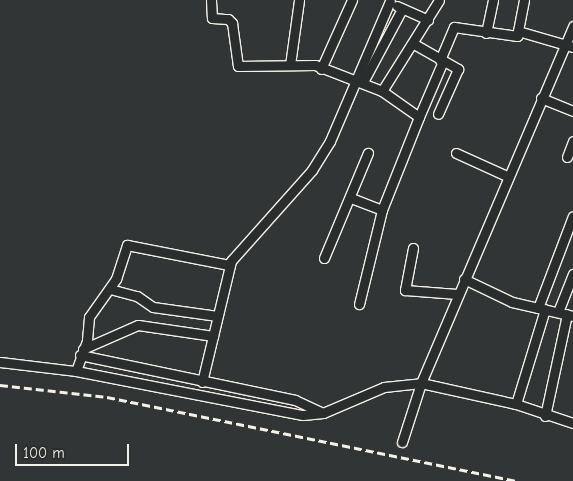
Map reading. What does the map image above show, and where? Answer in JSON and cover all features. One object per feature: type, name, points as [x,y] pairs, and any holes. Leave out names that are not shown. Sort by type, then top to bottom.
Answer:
[{"type":"street","points":[[211,0],[212,18],[228,19],[232,23],[238,66],[307,64],[359,80],[382,91],[419,117]]},
{"type":"street","points":[[290,65],[299,0]]},
{"type":"street","points":[[321,69],[352,0]]},
{"type":"street","points":[[202,382],[230,265],[312,170],[330,141],[359,80],[390,0],[402,9],[428,20]]},
{"type":"street","points":[[382,91],[414,44],[438,0]]},
{"type":"street","points":[[486,33],[493,0]]},
{"type":"street","points":[[359,304],[382,210],[454,27],[517,37],[524,0]]},
{"type":"street","points":[[359,80],[402,9]]},
{"type":"street","points":[[402,442],[421,383],[457,294],[541,98],[569,45],[573,26]]},
{"type":"street","points":[[518,31],[569,45]]},
{"type":"street","points":[[414,44],[458,69],[438,114]]},
{"type":"street","points":[[541,98],[573,111]]},
{"type":"street","points":[[567,157],[573,140]]},
{"type":"street","points":[[324,258],[351,198],[368,153]]},
{"type":"street","points":[[456,154],[507,176]]},
{"type":"street","points":[[351,198],[382,210]]},
{"type":"street","points":[[516,404],[541,308],[573,216]]},
{"type":"street","points":[[76,371],[89,317],[110,289],[129,244],[230,265]]},
{"type":"street","points":[[412,248],[405,290],[457,294]]},
{"type":"street","points":[[545,416],[573,274]]},
{"type":"street","points":[[464,279],[512,302],[566,314]]},
{"type":"street","points":[[110,289],[134,295],[154,307],[217,316]]},
{"type":"street","points":[[82,352],[138,325],[213,336]]},
{"type":"street","points":[[82,352],[202,382],[295,400],[323,413]]},
{"type":"street","points":[[0,362],[76,371],[269,411],[303,415],[323,413],[384,387],[421,383],[516,404],[545,416],[573,423]]},
{"type":"railway","points":[[0,385],[107,397],[516,481]]}]
